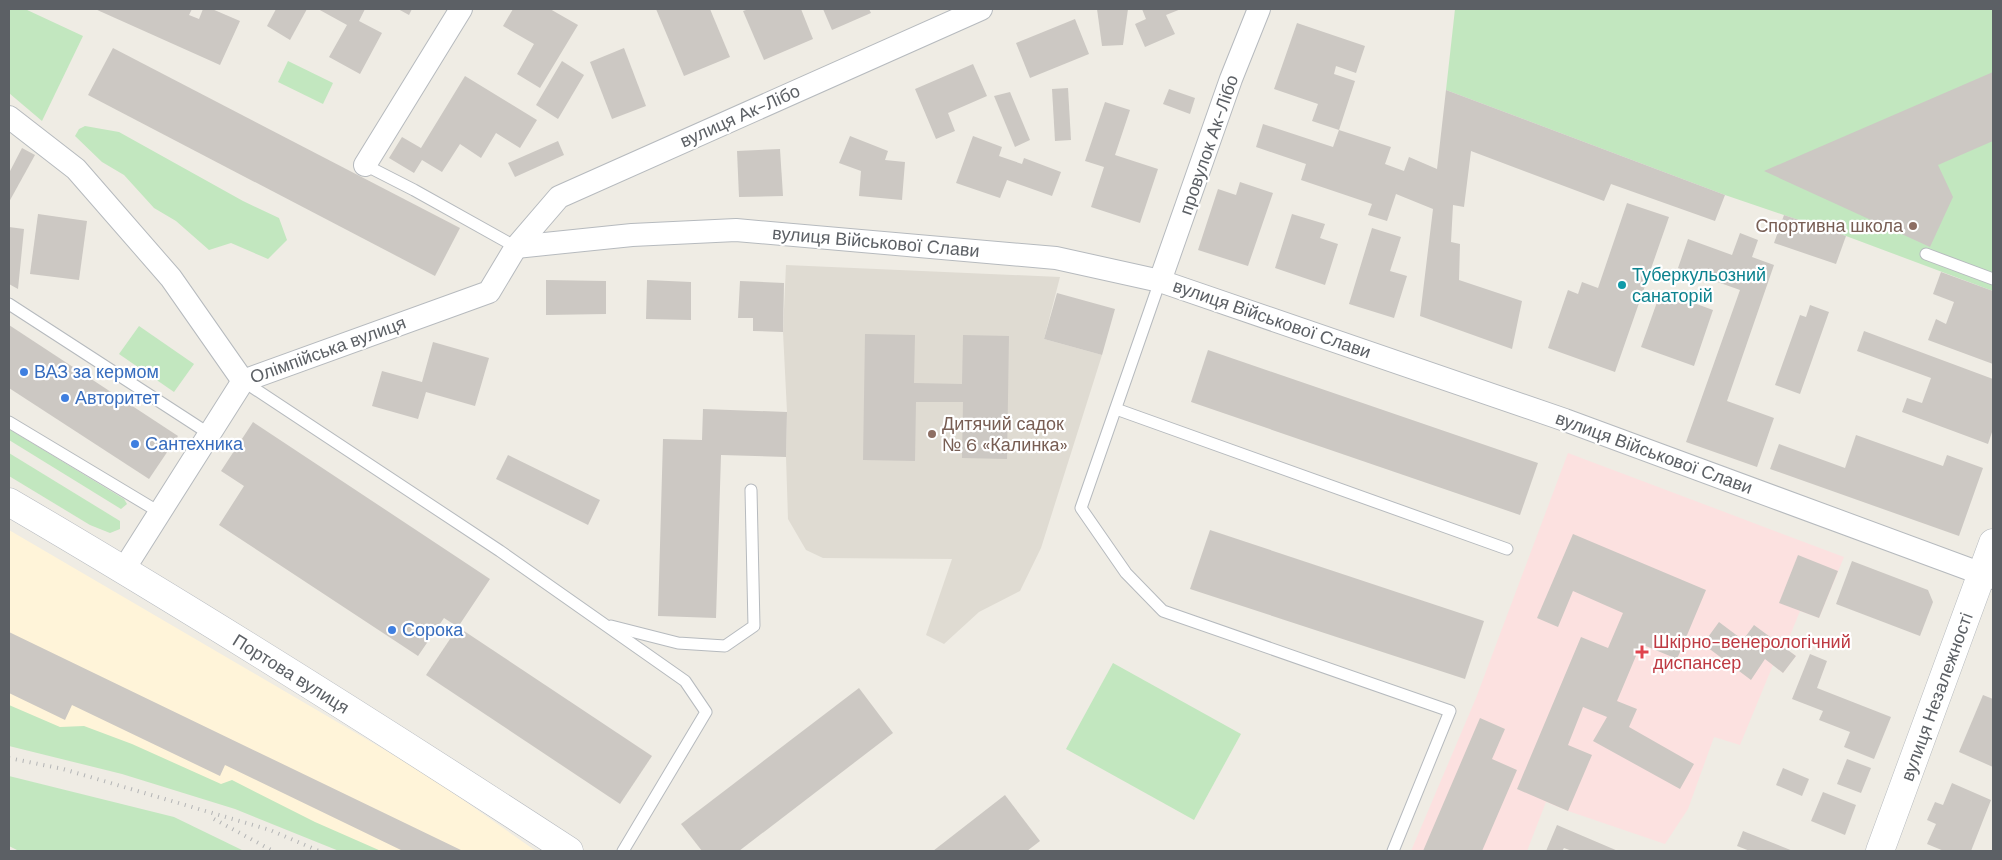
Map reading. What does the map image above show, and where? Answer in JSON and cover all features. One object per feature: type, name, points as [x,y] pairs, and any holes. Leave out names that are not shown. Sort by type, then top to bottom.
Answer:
[{"type":"main road","name":"Портова вулиця","points":[[9,502],[124,570],[430,761],[569,851]]},
{"type":"main road","name":"вулиця Незалежності","points":[[1880,851],[1988,576],[1993,544]]},
{"type":"street","points":[[365,165],[461,9]]},
{"type":"street","name":"вулиця Ак-Лібо","points":[[516,247],[559,197],[981,9]]},
{"type":"street","name":"провулок Ак-Лібо","points":[[1160,281],[1258,9]]},
{"type":"street","points":[[9,117],[76,169],[170,278],[243,381]]},
{"type":"street","name":"вулиця Військової Слави","points":[[516,247],[632,235],[736,230],[1056,258],[1160,281],[1565,420],[1988,576]]},
{"type":"street","name":"Олімпійська вулиця","points":[[124,570],[208,433],[243,381],[489,292],[516,247]]},
{"type":"lane","points":[[365,165],[516,247]]},
{"type":"lane","points":[[1926,254],[1993,279]]},
{"type":"lane","points":[[1160,281],[1081,508],[1126,573],[1163,611],[1450,711],[1393,851]]},
{"type":"lane","points":[[9,304],[208,433]]},
{"type":"lane","points":[[243,381],[500,551],[685,681],[706,712],[623,851]]},
{"type":"lane","points":[[1116,409],[1507,549]]},
{"type":"lane","points":[[9,422],[159,512]]},
{"type":"lane","points":[[605,624],[678,643],[725,646],[754,626],[751,490]]},
{"type":"shaded area","name":"Дитячий садок № 6 «Калинка»","points":[[786,265],[1060,277],[1044,339],[1102,355],[1041,548],[1020,591],[979,612],[944,644],[926,635],[952,559],[823,558],[806,550],[788,519],[787,412],[783,332]]},
{"type":"shaded area","name":"Шкірно-венерологічний диспансер","points":[[1568,453],[1844,557],[1819,618],[1800,611],[1785,648],[1796,656],[1783,673],[1773,665],[1740,745],[1714,737],[1688,809],[1665,844],[1546,802],[1527,851],[1411,851],[1476,698]]},
{"type":"shaded area","points":[[9,530],[426,774],[536,851],[353,851],[9,727]]},
{"type":"green space","points":[[9,9],[25,9],[83,36],[42,121],[9,93]]},
{"type":"green space","points":[[1455,9],[1993,9],[1993,291],[1846,236],[1725,195],[1446,90]]},
{"type":"green space","points":[[288,61],[333,83],[323,104],[278,82]]},
{"type":"green space","points":[[85,126],[119,132],[243,201],[279,218],[287,240],[268,259],[231,243],[209,250],[176,221],[154,208],[124,175],[102,162],[75,136],[79,129]]},
{"type":"green space","points":[[139,326],[194,364],[174,392],[119,354]]},
{"type":"green space","points":[[9,429],[124,499],[127,504],[121,509],[9,440]]},
{"type":"green space","points":[[9,453],[120,521],[120,529],[110,533],[90,525],[9,476]]},
{"type":"green space","points":[[1113,663],[1241,734],[1194,820],[1066,749]]},
{"type":"green space","points":[[9,705],[60,727],[84,726],[132,744],[221,784],[232,780],[315,822],[381,851],[339,851],[235,809],[122,774],[9,746]]},
{"type":"green space","points":[[9,776],[174,817],[244,851],[19,851],[9,846]]},
{"type":"building","points":[[95,9],[192,9],[189,15],[199,19],[203,9],[212,9],[240,21],[220,65]]},
{"type":"building","points":[[276,9],[307,9],[290,40],[267,26]]},
{"type":"building","points":[[318,9],[365,9],[359,21],[382,33],[360,74],[329,57],[347,25]]},
{"type":"building","points":[[398,9],[412,9],[409,15]]},
{"type":"building","points":[[513,9],[550,9],[578,25],[540,88],[517,74],[534,44],[503,26]]},
{"type":"building","points":[[656,9],[710,9],[730,57],[684,76]]},
{"type":"building","points":[[749,9],[801,9],[813,39],[764,60],[743,11]]},
{"type":"building","points":[[823,9],[869,9],[871,13],[832,30]]},
{"type":"building","points":[[1097,9],[1128,9],[1123,45],[1102,46]]},
{"type":"building","points":[[1142,9],[1181,9],[1166,15],[1175,34],[1145,47],[1135,24],[1146,19]]},
{"type":"building","points":[[1075,19],[1089,54],[1030,78],[1016,43]]},
{"type":"building","points":[[1297,23],[1365,46],[1356,73],[1336,66],[1334,74],[1355,81],[1339,130],[1312,121],[1318,104],[1274,89]]},
{"type":"building","points":[[113,48],[460,228],[435,276],[88,95]]},
{"type":"building","points":[[624,48],[646,106],[612,119],[590,62]]},
{"type":"building","points":[[562,61],[584,75],[558,119],[536,105]]},
{"type":"building","points":[[973,64],[987,96],[948,113],[955,131],[936,139],[915,89]]},
{"type":"building","points":[[1993,72],[1993,141],[1938,165],[1953,197],[1930,247],[1764,171]]},
{"type":"building","points":[[465,76],[537,120],[520,148],[496,133],[481,158],[460,144],[442,172],[422,160],[414,173],[389,158],[402,137],[421,148]]},
{"type":"building","points":[[1068,88],[1071,140],[1055,141],[1052,89]]},
{"type":"building","points":[[1169,89],[1195,98],[1190,114],[1163,104]]},
{"type":"building","points":[[1446,90],[1725,195],[1715,221],[1611,184],[1604,201],[1471,151],[1464,207],[1453,205],[1451,242],[1460,244],[1459,280],[1522,301],[1512,349],[1420,316],[1433,209],[1396,194],[1387,221],[1368,215],[1372,204],[1301,180],[1306,164],[1256,147],[1263,124],[1333,147],[1339,130],[1391,147],[1385,164],[1404,171],[1409,157],[1437,169]]},
{"type":"building","points":[[1010,92],[1030,140],[1015,147],[994,96]]},
{"type":"building","points":[[1105,102],[1130,110],[1115,155],[1158,169],[1140,223],[1091,207],[1104,167],[1085,161]]},
{"type":"building","points":[[850,136],[888,151],[885,160],[905,162],[902,200],[859,196],[861,171],[839,163]]},
{"type":"building","points":[[973,136],[1002,147],[999,156],[1022,164],[1024,158],[1061,172],[1052,196],[1007,180],[1000,198],[956,183]]},
{"type":"building","points":[[558,141],[564,155],[515,177],[508,163]]},
{"type":"building","points":[[22,148],[35,155],[9,202],[9,173]]},
{"type":"building","points":[[780,149],[783,196],[739,197],[737,151]]},
{"type":"building","points":[[1240,182],[1273,193],[1248,266],[1198,250],[1218,189],[1236,195]]},
{"type":"building","name":"Туберкульозний санаторій","points":[[1627,203],[1669,217],[1615,372],[1548,348],[1568,290],[1578,294],[1582,282],[1598,288]]},
{"type":"building","points":[[38,214],[87,221],[79,280],[30,274]]},
{"type":"building","points":[[1292,214],[1325,224],[1320,238],[1338,244],[1325,285],[1275,268]]},
{"type":"building","points":[[1784,215],[1846,236],[1836,264],[1774,243]]},
{"type":"building","points":[[9,227],[24,229],[18,289],[9,284]]},
{"type":"building","points":[[1372,228],[1401,237],[1390,271],[1407,276],[1394,318],[1349,304]]},
{"type":"building","points":[[1740,233],[1758,240],[1752,257],[1774,265],[1727,401],[1774,418],[1757,467],[1686,442],[1740,290],[1678,268],[1688,239],[1732,255]]},
{"type":"building","points":[[1941,272],[1993,291],[1993,364],[1928,340],[1936,319],[1946,324],[1954,302],[1933,294]]},
{"type":"building","points":[[546,280],[606,281],[606,314],[546,315]]},
{"type":"building","points":[[647,280],[691,282],[691,320],[646,319]]},
{"type":"building","points":[[740,281],[784,283],[783,332],[753,331],[753,318],[738,318]]},
{"type":"building","points":[[1661,291],[1713,310],[1694,366],[1641,347]]},
{"type":"building","points":[[1057,293],[1115,309],[1102,355],[1044,339]]},
{"type":"building","points":[[1810,305],[1829,312],[1800,394],[1775,385],[1800,315],[1806,317]]},
{"type":"building","points":[[9,325],[178,436],[149,479],[9,388]]},
{"type":"building","points":[[1864,331],[1993,379],[1993,429],[1988,444],[1902,412],[1907,398],[1922,403],[1931,378],[1857,351]]},
{"type":"building","points":[[865,334],[915,335],[914,383],[962,384],[963,335],[1009,336],[1007,459],[962,458],[963,402],[916,402],[915,461],[863,460]]},
{"type":"building","points":[[433,342],[489,358],[475,406],[426,392],[418,419],[372,406],[382,371],[422,382]]},
{"type":"building","points":[[1208,350],[1538,463],[1520,515],[1191,402]]},
{"type":"building","points":[[703,409],[787,412],[786,457],[721,455],[716,618],[658,616],[663,439],[702,440]]},
{"type":"building","points":[[253,422],[490,579],[458,627],[444,618],[418,656],[219,525],[244,486],[221,471]]},
{"type":"building","points":[[1856,435],[1943,466],[1947,455],[1983,468],[1959,536],[1770,469],[1779,444],[1845,468]]},
{"type":"building","points":[[508,455],[600,500],[588,525],[496,479]]},
{"type":"building","points":[[1210,530],[1484,621],[1465,679],[1190,589]]},
{"type":"building","points":[[1573,534],[1706,590],[1677,659],[1641,644],[1617,701],[1637,709],[1629,727],[1694,764],[1680,789],[1593,741],[1607,717],[1583,707],[1568,745],[1592,755],[1568,811],[1517,789],[1581,637],[1608,648],[1623,613],[1573,591],[1558,627],[1537,618]]},
{"type":"building","points":[[1798,555],[1838,571],[1819,618],[1779,603]]},
{"type":"building","points":[[1852,561],[1928,590],[1933,602],[1920,636],[1836,604]]},
{"type":"building","points":[[1719,622],[1743,640],[1754,625],[1796,656],[1783,673],[1765,659],[1751,680],[1703,644]]},
{"type":"building","points":[[458,627],[652,756],[620,804],[426,675]]},
{"type":"building","points":[[9,632],[463,851],[403,851],[225,765],[220,776],[72,705],[65,720],[9,693]]},
{"type":"building","points":[[1810,654],[1827,661],[1817,688],[1891,717],[1874,759],[1844,747],[1850,732],[1819,720],[1823,711],[1792,699]]},
{"type":"building","points":[[859,688],[893,733],[739,851],[702,851],[681,824]]},
{"type":"building","points":[[1983,695],[1993,699],[1993,767],[1959,752]]},
{"type":"building","points":[[1480,718],[1505,729],[1492,759],[1517,770],[1482,851],[1423,851]]},
{"type":"building","points":[[1847,759],[1871,768],[1861,793],[1837,784]]},
{"type":"building","points":[[1783,768],[1809,779],[1802,796],[1776,785]]},
{"type":"building","points":[[1952,783],[1991,800],[1971,851],[1944,851],[1927,844],[1936,824],[1927,820],[1935,802],[1943,805]]},
{"type":"building","points":[[1823,792],[1856,805],[1845,835],[1811,821]]},
{"type":"building","points":[[1005,795],[1040,841],[1027,851],[933,851]]},
{"type":"building","points":[[1557,825],[1618,851],[1572,851],[1564,848],[1562,851],[1546,851]]},
{"type":"building","points":[[1743,831],[1793,851],[1750,851],[1737,846]]},
{"type":"railway","points":[[9,758],[63,769],[270,830],[319,851]]},
{"type":"railway","points":[[214,819],[273,851]]},
{"type":"place","name":"Спортивна школа","points":[[1913,226]]},
{"type":"place","name":"Туберкульозний санаторій","points":[[1622,285]]},
{"type":"place","name":"ВАЗ за кермом","points":[[24,372]]},
{"type":"place","name":"Авторитет","points":[[65,398]]},
{"type":"place","name":"Дитячий садок № 6 «Калинка»","points":[[932,434]]},
{"type":"place","name":"Сантехника","points":[[135,444]]},
{"type":"place","name":"Сорока","points":[[392,630]]},
{"type":"place","name":"Шкірно-венерологічний диспансер","points":[[1642,652]]}]
